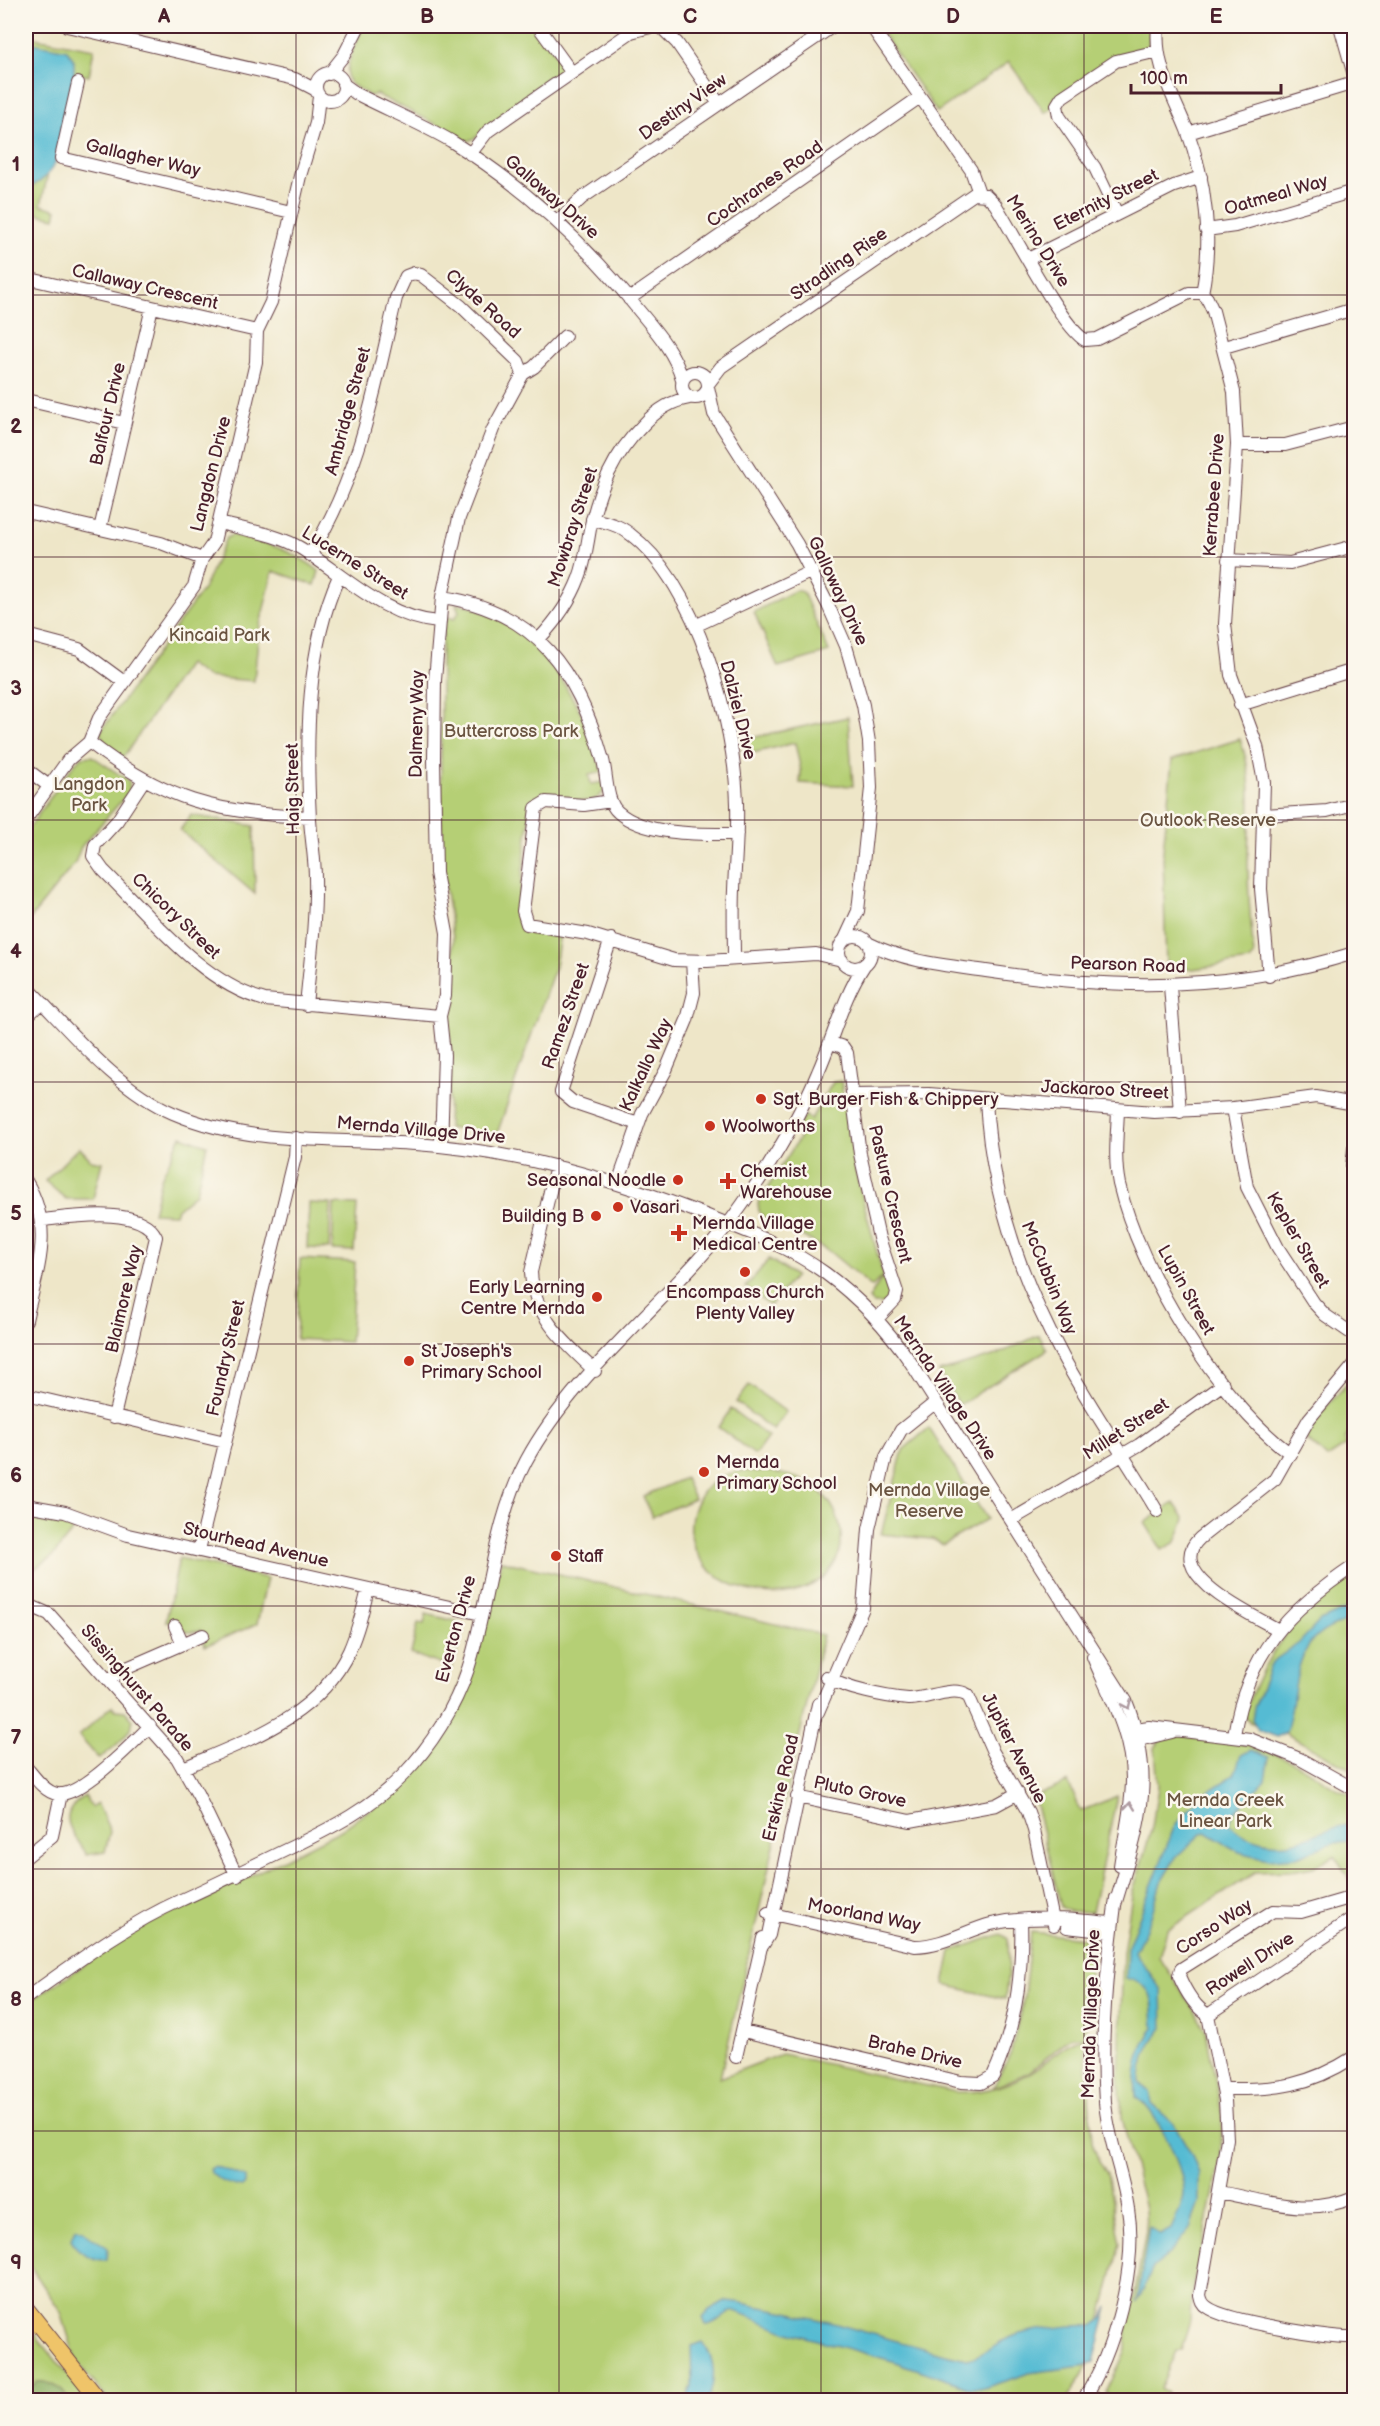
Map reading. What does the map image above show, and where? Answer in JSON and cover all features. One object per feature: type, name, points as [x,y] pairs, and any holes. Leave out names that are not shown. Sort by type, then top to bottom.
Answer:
[{"type":"main road","points":[[26,2307],[99,2400]]},
{"type":"street","points":[[67,26],[295,79],[317,93]]},
{"type":"street","points":[[295,79],[326,75],[344,56],[358,26]]},
{"type":"street","points":[[537,26],[573,73]]},
{"type":"street","points":[[470,154],[488,131],[634,29],[660,26],[677,43],[719,104]]},
{"type":"street","points":[[671,26],[677,43]]},
{"type":"street","name":"Destiny View","points":[[557,222],[582,198],[832,26]]},
{"type":"street","name":"Merino Drive","points":[[871,26],[971,170],[979,193],[986,195],[994,204],[1075,332],[1088,341],[1189,293],[1202,293]]},
{"type":"street","points":[[1158,26],[1158,51],[1164,79],[1188,133],[1201,177],[1206,230],[1202,293]]},
{"type":"street","points":[[1340,26],[1354,75]]},
{"type":"street","points":[[1117,214],[1095,168],[1059,116],[1057,105],[1062,97],[1116,61],[1158,51]]},
{"type":"street","points":[[342,82],[344,56]]},
{"type":"street","name":"Galloway Drive","points":[[326,75],[342,82],[370,101],[422,125],[470,154],[557,222],[629,299],[676,361],[682,381]]},
{"type":"street","name":"Langdon Drive","points":[[26,819],[68,760],[89,742],[99,718],[194,586],[202,559],[214,542],[258,356],[257,331],[268,309],[291,212],[316,123],[317,82],[326,75]]},
{"type":"street","name":"Langdon Drive","points":[[316,123],[335,99],[342,82]]},
{"type":"street","name":"Gallagher Way","points":[[78,83],[61,158],[291,212]]},
{"type":"street","points":[[1188,133],[1354,83]]},
{"type":"street","name":"Galloway Drive","points":[[317,93],[335,99],[370,101]]},
{"type":"street","name":"Cochranes Road","points":[[629,299],[920,97]]},
{"type":"street","name":"Eternity Street","points":[[1028,259],[1174,186],[1201,177]]},
{"type":"street","name":"Oatmeal Way","points":[[1206,230],[1235,226],[1354,191]]},
{"type":"street","name":"Stradling Rise","points":[[708,386],[721,368],[970,195],[979,193]]},
{"type":"street","name":"Clyde Road","points":[[410,274],[421,275],[461,306],[518,361],[522,374]]},
{"type":"street","name":"Ambridge Street","points":[[310,555],[336,511],[353,471],[362,444],[396,298],[400,285],[410,274]]},
{"type":"street","name":"Callaway Crescent","points":[[26,278],[257,331]]},
{"type":"street","name":"Kerrabee Drive","points":[[1202,293],[1210,303],[1224,347],[1234,392],[1237,445],[1225,604],[1226,645],[1240,705],[1261,763],[1264,815],[1261,889],[1269,976]]},
{"type":"street","name":"Balfour Drive","points":[[100,529],[152,307]]},
{"type":"street","points":[[1224,347],[1354,309]]},
{"type":"street","name":"Dalmeny Way","points":[[441,1146],[444,1055],[440,1016],[445,996],[447,933],[436,873],[434,842],[438,622],[459,518],[493,429],[522,374],[534,367],[565,336]]},
{"type":"street","name":"Galloway Drive","points":[[676,361],[698,372]]},
{"type":"street","name":"Stradling Rise","points":[[698,372],[721,368]]},
{"type":"street","points":[[698,372],[708,386],[702,397],[692,398],[683,391],[682,381],[688,374],[698,372]]},
{"type":"street","name":"Mowbray Street","points":[[670,403],[682,381]]},
{"type":"street","name":"Galloway Drive","points":[[708,386],[714,414],[812,571],[846,646],[868,728],[871,788],[858,912],[844,940]]},
{"type":"street","name":"Galloway Drive","points":[[692,398],[714,414]]},
{"type":"street","name":"Mowbray Street","points":[[539,639],[561,613],[574,589],[583,566],[592,519],[602,485],[619,452],[650,418],[670,403],[692,398]]},
{"type":"street","points":[[26,400],[124,423]]},
{"type":"street","points":[[1237,445],[1285,445],[1354,427]]},
{"type":"street","points":[[26,512],[161,543],[202,559]]},
{"type":"street","name":"Dalziel Drive","points":[[592,519],[620,527],[644,547],[670,580],[695,626],[717,688],[728,735],[737,802],[734,959]]},
{"type":"street","name":"Lucerne Street","points":[[219,523],[288,542],[339,576],[408,617],[438,622]]},
{"type":"street","points":[[1228,560],[1290,563],[1354,546]]},
{"type":"street","points":[[695,626],[812,571]]},
{"type":"street","name":"Haig Street","points":[[306,1005],[314,929],[315,878],[310,817],[310,723],[321,630],[329,598],[339,576]]},
{"type":"street","points":[[442,597],[492,608],[518,622],[539,639],[564,672],[585,710],[599,748],[611,801],[622,815],[660,829],[691,834],[736,834]]},
{"type":"street","points":[[26,635],[79,649],[124,682]]},
{"type":"street","points":[[1240,705],[1354,670]]},
{"type":"street","points":[[89,742],[144,780],[179,796],[217,808],[310,817]]},
{"type":"street","points":[[26,769],[49,786]]},
{"type":"street","name":"Chicory Street","points":[[144,780],[117,821],[95,845],[93,856],[96,862],[207,973],[251,997],[306,1005],[440,1016]]},
{"type":"street","points":[[611,801],[584,805],[546,802],[536,808],[523,911],[525,921],[530,925],[611,939],[654,955],[692,961],[816,954],[856,967],[866,962]]},
{"type":"street","points":[[1264,815],[1328,811],[1354,804]]},
{"type":"street","name":"Galloway Drive","points":[[858,912],[867,942]]},
{"type":"street","points":[[729,1224],[784,1143],[831,1043],[848,992],[871,952],[867,942],[854,936],[816,954]]},
{"type":"street","name":"Ramez Street","points":[[611,939],[561,1092],[573,1102],[638,1124]]},
{"type":"street","points":[[844,940],[840,950],[848,992]]},
{"type":"street","name":"Pearson Road","points":[[867,942],[899,958]]},
{"type":"street","name":"Pearson Road","points":[[866,962],[899,958],[1058,980],[1170,986],[1269,976],[1354,953]]},
{"type":"street","name":"Kalkallo Way","points":[[618,1183],[638,1124],[687,1020],[694,993],[692,961]]},
{"type":"street","name":"Mernda Village Drive","points":[[26,986],[125,1083],[160,1107],[224,1131],[293,1138],[441,1146],[556,1166],[618,1183],[761,1237],[808,1262],[851,1294],[899,1345],[1085,1638],[1114,1679],[1138,1735],[1144,1775],[1141,1813],[1115,1905]]},
{"type":"street","points":[[1170,986],[1180,1112]]},
{"type":"street","points":[[26,1010],[40,1000]]},
{"type":"street","points":[[26,1017],[40,1000]]},
{"type":"street","name":"Pasture Crescent","points":[[831,1043],[843,1047],[847,1053],[870,1198],[897,1293],[895,1300],[877,1319]]},
{"type":"street","name":"Jackaroo Street","points":[[852,1095],[930,1094],[1118,1111],[1180,1112],[1233,1108],[1316,1097],[1354,1104]]},
{"type":"street","name":"McCubbin Way","points":[[986,1099],[995,1178],[1019,1262],[1063,1357],[1157,1511]]},
{"type":"street","name":"Kepler Street","points":[[1233,1108],[1247,1187],[1278,1248],[1314,1303],[1325,1315],[1354,1335]]},
{"type":"street","name":"Lupin Street","points":[[1118,1111],[1117,1173],[1131,1222],[1167,1300],[1190,1339],[1223,1384],[1265,1433],[1291,1454]]},
{"type":"street","name":"Foundry Street","points":[[199,1550],[289,1174],[293,1138]]},
{"type":"street","points":[[1354,1148],[1352,1166],[1354,1180]]},
{"type":"street","points":[[556,1166],[531,1272],[532,1284],[553,1331],[595,1371]]},
{"type":"street","points":[[26,1181],[43,1220],[42,1245],[26,1320]]},
{"type":"street","name":"Blaimore Way","points":[[43,1220],[114,1216],[148,1226],[156,1237],[114,1417]]},
{"type":"street","name":"Everton Drive","points":[[26,1998],[136,1924],[341,1824],[380,1796],[414,1763],[438,1731],[460,1688],[482,1614],[504,1516],[525,1463],[552,1421],[729,1224]]},
{"type":"street","points":[[1279,1630],[1209,1589],[1192,1564],[1191,1554],[1194,1544],[1200,1538],[1275,1479],[1309,1419],[1352,1372]]},
{"type":"street","name":"Millet Street","points":[[1012,1523],[1123,1454],[1223,1384]]},
{"type":"street","points":[[26,1395],[225,1442]]},
{"type":"street","name":"Erskine Road","points":[[736,2057],[818,1712],[828,1679],[846,1647],[863,1608],[868,1529],[886,1457],[894,1437],[939,1406]]},
{"type":"street","name":"Stourhead Avenue","points":[[26,1505],[65,1512],[128,1535],[482,1614]]},
{"type":"street","points":[[1234,1736],[1240,1705],[1253,1672],[1279,1630],[1312,1595],[1354,1566]]},
{"type":"street","points":[[183,1768],[280,1724],[318,1695],[348,1653],[368,1589]]},
{"type":"street","name":"Sissinghurst Parade","points":[[26,1604],[49,1614],[150,1726],[183,1768],[237,1876]]},
{"type":"street","points":[[176,1626],[183,1644]]},
{"type":"street","points":[[109,1681],[120,1671],[203,1635]]},
{"type":"street","name":"Mernda Village Drive","points":[[1084,2398],[1103,2364],[1115,2330],[1131,2241],[1128,2207],[1113,2152],[1105,2102],[1106,2000],[1111,1928],[1131,1800],[1131,1769],[1126,1737],[1085,1638]]},
{"type":"street","name":"Jupiter Avenue","points":[[828,1679],[908,1699],[964,1693],[970,1698],[993,1752],[1018,1793],[1034,1830],[1054,1921]]},
{"type":"street","points":[[26,1767],[56,1793],[70,1791],[106,1768],[150,1726]]},
{"type":"street","points":[[1126,1737],[1138,1735],[1149,1727],[1250,1739],[1278,1749],[1354,1789]]},
{"type":"street","points":[[26,1857],[48,1841],[55,1825],[56,1793]]},
{"type":"street","name":"Pluto Grove","points":[[797,1797],[910,1821],[996,1805],[1018,1793]]},
{"type":"street","name":"Corso Way","points":[[1208,2015],[1198,2007],[1183,1984],[1179,1976],[1181,1969],[1274,1911],[1301,1912],[1346,1899],[1354,1899]]},
{"type":"street","name":"Moorland Way","points":[[771,1913],[915,1946],[928,1946],[993,1923],[1021,1920],[1054,1921],[1111,1928]]},
{"type":"street","name":"Rowell Drive","points":[[1354,1917],[1208,2015],[1223,2089],[1227,2139],[1220,2192],[1201,2277],[1201,2301],[1207,2308],[1224,2315],[1310,2334],[1354,2337]]},
{"type":"street","name":"Brahe Drive","points":[[743,2031],[961,2082],[981,2083],[993,2076],[1013,2018],[1020,1969],[1021,1920]]},
{"type":"street","points":[[1223,2089],[1264,2089],[1293,2085],[1326,2073],[1354,2059]]},
{"type":"street","points":[[1220,2192],[1300,2208],[1326,2207],[1354,2197]]},
{"type":"street","points":[[1084,2398],[1099,2400]]},
{"type":"green space","points":[[363,26],[532,26],[556,54],[561,74],[473,139],[465,142],[458,139],[456,134],[376,94],[370,96],[349,82],[347,70],[349,62]]},
{"type":"green space","points":[[877,26],[1151,26],[1148,47],[1055,98],[1050,110],[1045,113],[1009,62],[937,112]]},
{"type":"green space","points":[[30,37],[94,49],[89,76],[70,73],[41,205],[57,210],[55,218],[26,211],[26,39]]},
{"type":"green space","name":"Kincaid Park","points":[[232,535],[267,544],[288,552],[309,564],[319,571],[315,585],[273,571],[259,629],[254,681],[207,677],[188,664],[122,759],[106,747],[100,732],[204,588],[226,538]]},
{"type":"green space","points":[[796,590],[803,592],[829,652],[778,667],[754,612]]},
{"type":"green space","name":"Buttercross Park","points":[[456,604],[468,605],[520,629],[548,657],[585,719],[602,772],[589,775],[591,784],[604,782],[605,789],[599,797],[591,800],[549,798],[531,804],[517,919],[524,929],[529,931],[541,934],[560,934],[555,967],[497,1134],[448,1128],[450,1036],[447,1017],[450,1004],[453,937],[441,859],[441,651],[445,616],[454,619],[459,612]]},
{"type":"green space","points":[[848,717],[853,786],[800,783],[801,771],[795,743],[744,755],[741,740]]},
{"type":"green space","name":"Outlook Reserve","points":[[1240,739],[1250,788],[1248,879],[1254,956],[1250,961],[1193,969],[1166,969],[1163,851],[1172,760]]},
{"type":"green space","name":"Langdon Park","points":[[92,756],[129,781],[130,791],[81,847],[75,863],[26,924],[26,832],[75,763],[82,757]]},
{"type":"green space","points":[[191,815],[254,826],[255,894],[180,830]]},
{"type":"green space","points":[[841,1081],[855,1170],[883,1275],[872,1287],[830,1252],[792,1230],[764,1218],[759,1211],[758,1203],[800,1137],[797,1129],[804,1115],[811,1119],[833,1082]]},
{"type":"green space","points":[[181,1136],[207,1145],[196,1193],[177,1209],[175,1214],[153,1213],[161,1178]]},
{"type":"green space","points":[[79,1147],[91,1160],[102,1162],[93,1199],[66,1199],[45,1181]]},
{"type":"green space","points":[[309,1203],[331,1204],[329,1249],[307,1248]]},
{"type":"green space","points":[[334,1204],[357,1205],[354,1251],[332,1250]]},
{"type":"green space","points":[[300,1259],[355,1262],[350,1342],[296,1339]]},
{"type":"green space","points":[[769,1259],[795,1276],[770,1306],[746,1287]]},
{"type":"green space","points":[[886,1278],[890,1297],[883,1304],[873,1304],[869,1299],[881,1279]]},
{"type":"green space","points":[[1039,1335],[1047,1350],[959,1405],[939,1372],[996,1355]]},
{"type":"green space","points":[[749,1385],[786,1412],[773,1430],[736,1402]]},
{"type":"green space","points":[[1346,1385],[1354,1385],[1354,1429],[1344,1439],[1347,1445],[1327,1458],[1305,1438],[1317,1417]]},
{"type":"green space","points":[[731,1409],[768,1437],[755,1455],[718,1427]]},
{"type":"green space","name":"Mernda Village Reserve","points":[[929,1428],[987,1519],[943,1545],[932,1539],[881,1534],[903,1450]]},
{"type":"green space","points":[[739,1471],[773,1472],[798,1478],[821,1492],[832,1505],[841,1536],[839,1552],[833,1566],[821,1579],[805,1588],[784,1593],[762,1593],[741,1588],[722,1579],[706,1566],[695,1549],[691,1529],[695,1506],[702,1492],[712,1482]]},
{"type":"green space","points":[[685,1478],[694,1499],[652,1517],[643,1496]]},
{"type":"green space","points":[[1174,1503],[1185,1519],[1176,1542],[1162,1550],[1145,1523]]},
{"type":"green space","points":[[26,1517],[75,1528],[52,1557],[26,1574]]},
{"type":"green space","points":[[179,1558],[267,1578],[257,1624],[205,1646],[201,1630],[188,1632],[178,1623],[166,1621]]},
{"type":"green space","points":[[502,1561],[823,1635],[720,2078],[782,2054],[955,2092],[975,2091],[1013,2082],[1038,2068],[1070,2043],[1085,2039],[1092,2142],[1099,2162],[1107,2173],[1120,2243],[1089,2364],[1067,2400],[108,2400],[76,2361],[61,2312],[26,2260],[26,2004],[137,1930],[184,1904],[236,1883],[341,1830],[386,1798],[443,1733]]},
{"type":"green space","points":[[1354,1574],[1354,1771],[1285,1733],[1249,1722],[1244,1715],[1262,1672],[1286,1634],[1316,1602]]},
{"type":"green space","points":[[426,1614],[460,1622],[463,1627],[452,1668],[411,1654],[418,1623],[424,1624]]},
{"type":"green space","points":[[112,1706],[116,1710],[125,1711],[133,1720],[124,1737],[99,1759],[79,1736]]},
{"type":"green space","name":"Mernda Creek Linear Park","points":[[1175,1735],[1252,1746],[1297,1764],[1332,1786],[1354,1795],[1354,1886],[1335,1856],[1313,1867],[1291,1871],[1256,1872],[1167,1930],[1159,1957],[1198,2015],[1206,2032],[1222,2114],[1221,2158],[1191,2299],[1190,2320],[1181,2351],[1176,2351],[1160,2389],[1167,2393],[1164,2400],[1117,2400],[1106,2393],[1126,2350],[1127,2323],[1134,2299],[1146,2230],[1145,2209],[1122,2118],[1119,2075],[1123,1952],[1132,1895],[1152,1827],[1158,1787],[1155,1748],[1160,1740]]},
{"type":"green space","points":[[1068,1782],[1081,1811],[1117,1796],[1092,1912],[1069,1911],[1061,1907],[1034,1797]]},
{"type":"green space","points":[[85,1796],[91,1807],[97,1803],[110,1831],[105,1852],[87,1855],[69,1824],[70,1810]]},
{"type":"green space","points":[[1031,1932],[1092,1939],[1085,2037],[1071,2037],[1029,2072],[993,2088],[1011,2052],[1024,1997]]},
{"type":"green space","points":[[1001,1934],[1008,1939],[1009,1963],[1005,1999],[944,1985],[951,1951]]},
{"type":"green space","points":[[26,2323],[88,2400],[26,2400]]},
{"type":"green space","points":[[37,2382],[46,2382],[56,2386],[68,2400],[26,2400],[26,2390]]},
{"type":"water","points":[[32,43],[67,50],[74,60],[74,74],[55,163],[43,179],[26,188],[26,46]]},
{"type":"water","points":[[1354,1606],[1354,1620],[1332,1627],[1317,1636],[1307,1648],[1296,1678],[1286,1732],[1277,1737],[1258,1730],[1252,1719],[1254,1708],[1272,1662],[1299,1643],[1320,1621]]},
{"type":"water","points":[[1251,1750],[1269,1757],[1265,1780],[1233,1814],[1230,1823],[1234,1829],[1253,1839],[1268,1843],[1282,1843],[1294,1842],[1340,1826],[1354,1824],[1354,1840],[1330,1844],[1297,1857],[1269,1859],[1239,1852],[1206,1832],[1176,1857],[1161,1882],[1150,1920],[1135,1952],[1162,1991],[1163,2028],[1151,2043],[1143,2064],[1140,2083],[1150,2092],[1152,2104],[1174,2124],[1191,2153],[1199,2174],[1199,2203],[1190,2228],[1169,2254],[1153,2268],[1137,2303],[1149,2227],[1160,2235],[1171,2229],[1181,2207],[1184,2193],[1183,2182],[1168,2140],[1152,2114],[1136,2097],[1138,2061],[1144,2044],[1154,2028],[1153,2010],[1148,1990],[1136,1981],[1126,1978],[1127,1949],[1175,1825],[1201,1796],[1234,1775],[1241,1755]]},
{"type":"water","points":[[214,2166],[245,2177],[245,2184],[242,2187],[218,2179],[209,2169]]},
{"type":"water","points":[[75,2229],[83,2231],[108,2248],[107,2259],[97,2259],[76,2247],[71,2239]]},
{"type":"water","points":[[725,2301],[813,2318],[967,2359],[980,2355],[1021,2334],[1064,2327],[1093,2326],[1103,2318],[1108,2307],[1094,2362],[1083,2366],[1029,2373],[984,2388],[971,2388],[896,2362],[788,2332],[735,2311],[706,2325],[703,2318],[709,2310]]},
{"type":"water","points":[[702,2342],[712,2362],[711,2393],[708,2400],[686,2400],[692,2386],[691,2346]]},
{"type":"place","name":"Sgt. Burger Fish & Chippery","points":[[761,1099]]},
{"type":"place","name":"Woolworths","points":[[710,1126]]},
{"type":"place","name":"Seasonal Noodle","points":[[678,1180]]},
{"type":"place","name":"Chemist Warehouse","points":[[728,1181]]},
{"type":"place","name":"Vasari","points":[[618,1207]]},
{"type":"place","name":"Building B","points":[[596,1216]]},
{"type":"place","name":"Mernda Village Medical Centre","points":[[679,1233]]},
{"type":"place","name":"Encompass Church Plenty Valley","points":[[745,1272]]},
{"type":"place","name":"Early Learning Centre Mernda","points":[[597,1297]]},
{"type":"place","name":"St Joseph's Primary School","points":[[409,1361]]},
{"type":"place","name":"Mernda Primary School","points":[[704,1472]]},
{"type":"place","name":"Staff","points":[[556,1556]]}]
